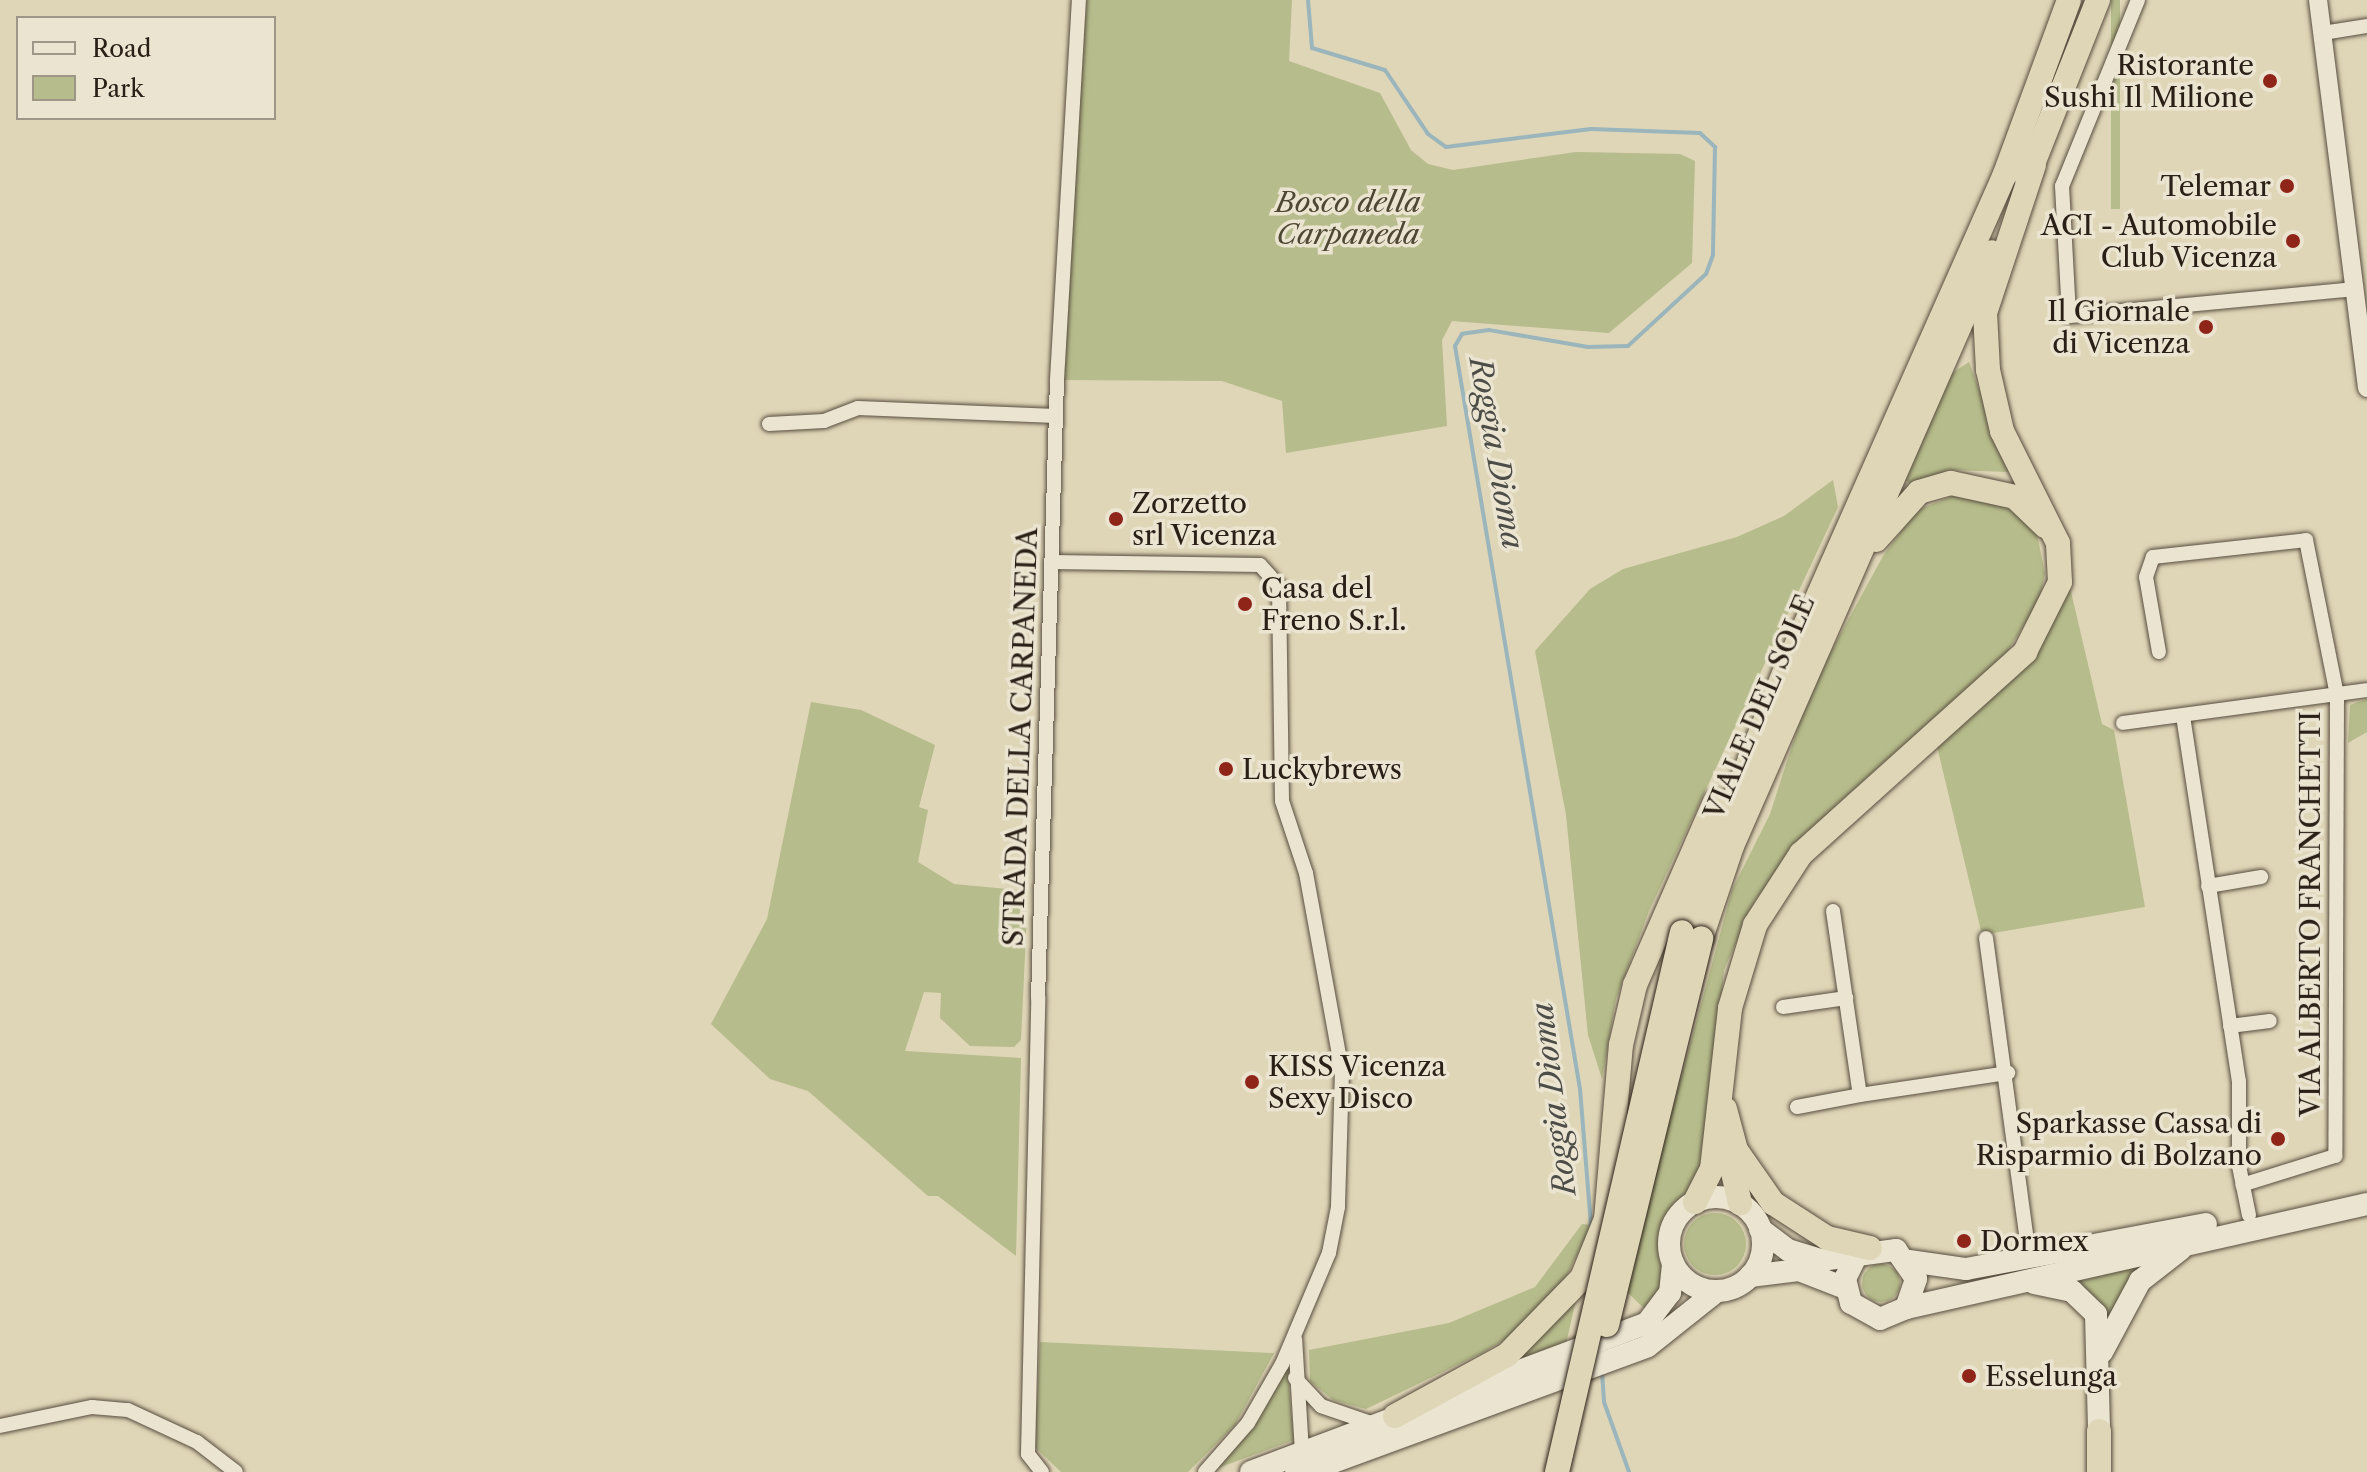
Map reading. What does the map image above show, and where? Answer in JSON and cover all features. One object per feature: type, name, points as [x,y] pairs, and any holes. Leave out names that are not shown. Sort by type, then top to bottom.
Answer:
[{"type":"highway","name":"VIALE DEL SOLE","points":[[1557,1472],[1691,935],[1787,666],[2005,174],[2069,0]]},
{"type":"highway","name":"VIALE DEL SOLE","points":[[1573,1472],[1691,935],[1838,599],[2034,165],[2098,0]]},
{"type":"highway","points":[[1695,1202],[1712,1169],[1723,1098],[1730,1008],[1755,925],[1819,835],[2025,652],[2060,582],[2058,543],[2002,431],[1988,370],[1985,313],[2034,165]]},
{"type":"highway","points":[[1838,599],[1892,515],[1919,492],[1951,483],[2015,497],[2058,543]]},
{"type":"highway","points":[[1385,1420],[1507,1355],[1551,1317],[1586,1267],[1599,1236],[1635,985],[1680,869],[1787,666]]},
{"type":"highway","points":[[1723,1098],[1727,1169],[1740,1203]]},
{"type":"highway","points":[[1723,1098],[1736,1150],[1773,1203],[1827,1238],[1863,1252]]},
{"type":"highway","points":[[2099,1431],[2099,1472]]},
{"type":"main road","points":[[1300,1465],[1385,1420],[1597,1354],[1653,1344],[1717,1291],[1750,1276],[1799,1270],[1845,1288],[1851,1303],[1871,1317],[2201,1240],[2337,1203],[2367,1188]]},
{"type":"main road","points":[[1251,1472],[1300,1465],[1597,1354],[1657,1313],[1670,1293],[1674,1223],[1695,1202],[1740,1203],[1760,1229],[1804,1257],[1887,1247],[1909,1261],[1966,1269],[2249,1215],[2337,1203],[2367,1204]]},
{"type":"main road","points":[[1750,1276],[1760,1259],[1760,1229]]},
{"type":"main road","points":[[2101,1353],[2140,1281],[2168,1255],[2201,1240]]},
{"type":"main road","points":[[1845,1288],[1863,1252]]},
{"type":"main road","points":[[1906,1308],[1916,1286],[1909,1261]]},
{"type":"main road","points":[[1673,1263],[1691,1283],[1717,1291]]},
{"type":"main road","points":[[2017,1281],[2083,1297],[2096,1314],[2101,1353],[2099,1431]]},
{"type":"street","name":"STRADA DELLA CARPANEDA","points":[[1042,1472],[1028,1454],[1028,1437],[1056,416],[1079,0]]},
{"type":"street","points":[[2138,0],[2062,186],[2069,316],[2354,289]]},
{"type":"street","points":[[2318,0],[2367,388]]},
{"type":"street","points":[[2323,33],[2367,26]]},
{"type":"street","points":[[769,424],[824,421],[858,408],[1056,416]]},
{"type":"street","name":"VIA ALBERTO FRANCHETTI","points":[[2159,652],[2146,577],[2153,557],[2306,540],[2337,695],[2335,1156],[2242,1185]]},
{"type":"street","points":[[1051,562],[1260,565],[1279,586],[1282,801],[1306,873],[1342,1071],[1338,1207],[1329,1253],[1262,1403],[1205,1472]]},
{"type":"street","points":[[2123,723],[2367,690]]},
{"type":"street","points":[[2183,716],[2230,1026],[2242,1185],[2249,1215]]},
{"type":"street","points":[[2208,886],[2261,877]]},
{"type":"street","points":[[1833,911],[1860,1095]]},
{"type":"street","points":[[1986,938],[2008,1073],[2029,1258]]},
{"type":"street","points":[[1783,1007],[1846,998]]},
{"type":"street","points":[[2230,1026],[2270,1021]]},
{"type":"street","points":[[1797,1107],[2008,1073]]},
{"type":"street","points":[[1296,1327],[1295,1378],[1300,1465]]},
{"type":"street","points":[[1295,1378],[1321,1406],[1385,1420]]},
{"type":"street","points":[[0,1426],[92,1407],[128,1410],[197,1442],[233,1471]]},
{"type":"green space","name":"Bosco della Carpaneda","points":[[1087,0],[1292,0],[1289,61],[1380,93],[1411,150],[1428,164],[1453,170],[1576,152],[1680,154],[1695,161],[1692,263],[1609,333],[1452,321],[1442,340],[1447,426],[1286,453],[1282,401],[1222,381],[1057,380]]},
{"type":"green space","points":[[2111,0],[2120,0],[2120,209],[2111,209]]},
{"type":"green space","points":[[1969,362],[2009,472],[1951,470],[1913,485],[1905,480],[1946,377]]},
{"type":"green space","points":[[1833,480],[1838,507],[1649,911],[1616,999],[1602,1079],[1588,1035],[1566,815],[1535,651],[1590,589],[1623,569],[1737,537],[1784,516]]},
{"type":"green space","points":[[1953,496],[1996,500],[2036,529],[2045,574],[2039,601],[2006,654],[1832,809],[1755,900],[1724,970],[1707,1168],[1665,1218],[1659,1237],[1667,1272],[1649,1313],[1624,1289],[1732,890],[1770,814],[1810,690],[1883,556],[1917,510]]},
{"type":"green space","points":[[2068,579],[2102,724],[2114,730],[2145,907],[1982,935],[1936,742],[2038,647]]},
{"type":"green space","points":[[2367,699],[2367,732],[2348,743],[2350,705]]},
{"type":"green space","points":[[811,702],[861,710],[935,745],[919,807],[928,810],[918,862],[954,884],[1028,891],[1021,1040],[1014,1047],[970,1046],[940,1018],[941,993],[924,992],[905,1051],[1021,1058],[1016,1256],[938,1196],[928,1196],[808,1091],[770,1079],[711,1024],[767,919]]},
{"type":"green space","points":[[1709,1213],[1721,1213],[1737,1222],[1744,1232],[1744,1256],[1737,1266],[1721,1275],[1709,1275],[1689,1261],[1684,1250],[1684,1238],[1698,1218]]},
{"type":"green space","points":[[1582,1224],[1592,1225],[1565,1279],[1506,1339],[1482,1353],[1366,1409],[1333,1400],[1310,1381],[1309,1350],[1449,1323],[1535,1287]]},
{"type":"green space","points":[[1881,1264],[1894,1270],[1900,1283],[1894,1296],[1881,1302],[1868,1296],[1862,1283],[1868,1270]]},
{"type":"green space","points":[[2143,1266],[2107,1317],[2074,1285],[2075,1274]]},
{"type":"green space","points":[[1578,1291],[1566,1344],[1516,1360]]},
{"type":"green space","points":[[1040,1342],[1274,1353],[1235,1425],[1188,1472],[1061,1472],[1035,1447]]},
{"type":"green space","points":[[1287,1365],[1294,1440],[1218,1468],[1258,1419]]},
{"type":"waterway","name":"Roggia Dioma","points":[[1308,0],[1312,48],[1385,70],[1428,134],[1446,147],[1591,129],[1700,133],[1715,147],[1713,255],[1706,274],[1628,346],[1588,347],[1489,330],[1462,334],[1455,346],[1580,1089],[1591,1227]]},
{"type":"waterway","name":"Roggia Dioma","points":[[1602,1372],[1604,1402],[1629,1472]]},
{"type":"place","name":"Ristorante Sushi Il Milione","points":[[2270,81]]},
{"type":"place","name":"Telemar","points":[[2287,186]]},
{"type":"place","name":"ACI - Automobile Club Vicenza","points":[[2293,241]]},
{"type":"place","name":"Il Giornale di Vicenza","points":[[2206,327]]},
{"type":"place","name":"Zorzetto srl Vicenza","points":[[1116,519]]},
{"type":"place","name":"Casa del Freno S.r.l.","points":[[1245,604]]},
{"type":"place","name":"Luckybrews","points":[[1226,769]]},
{"type":"place","name":"KISS Vicenza Sexy Disco","points":[[1252,1082]]},
{"type":"place","name":"Sparkasse Cassa di Risparmio di Bolzano","points":[[2278,1139]]},
{"type":"place","name":"Dormex","points":[[1964,1241]]},
{"type":"place","name":"Esselunga","points":[[1969,1376]]}]
